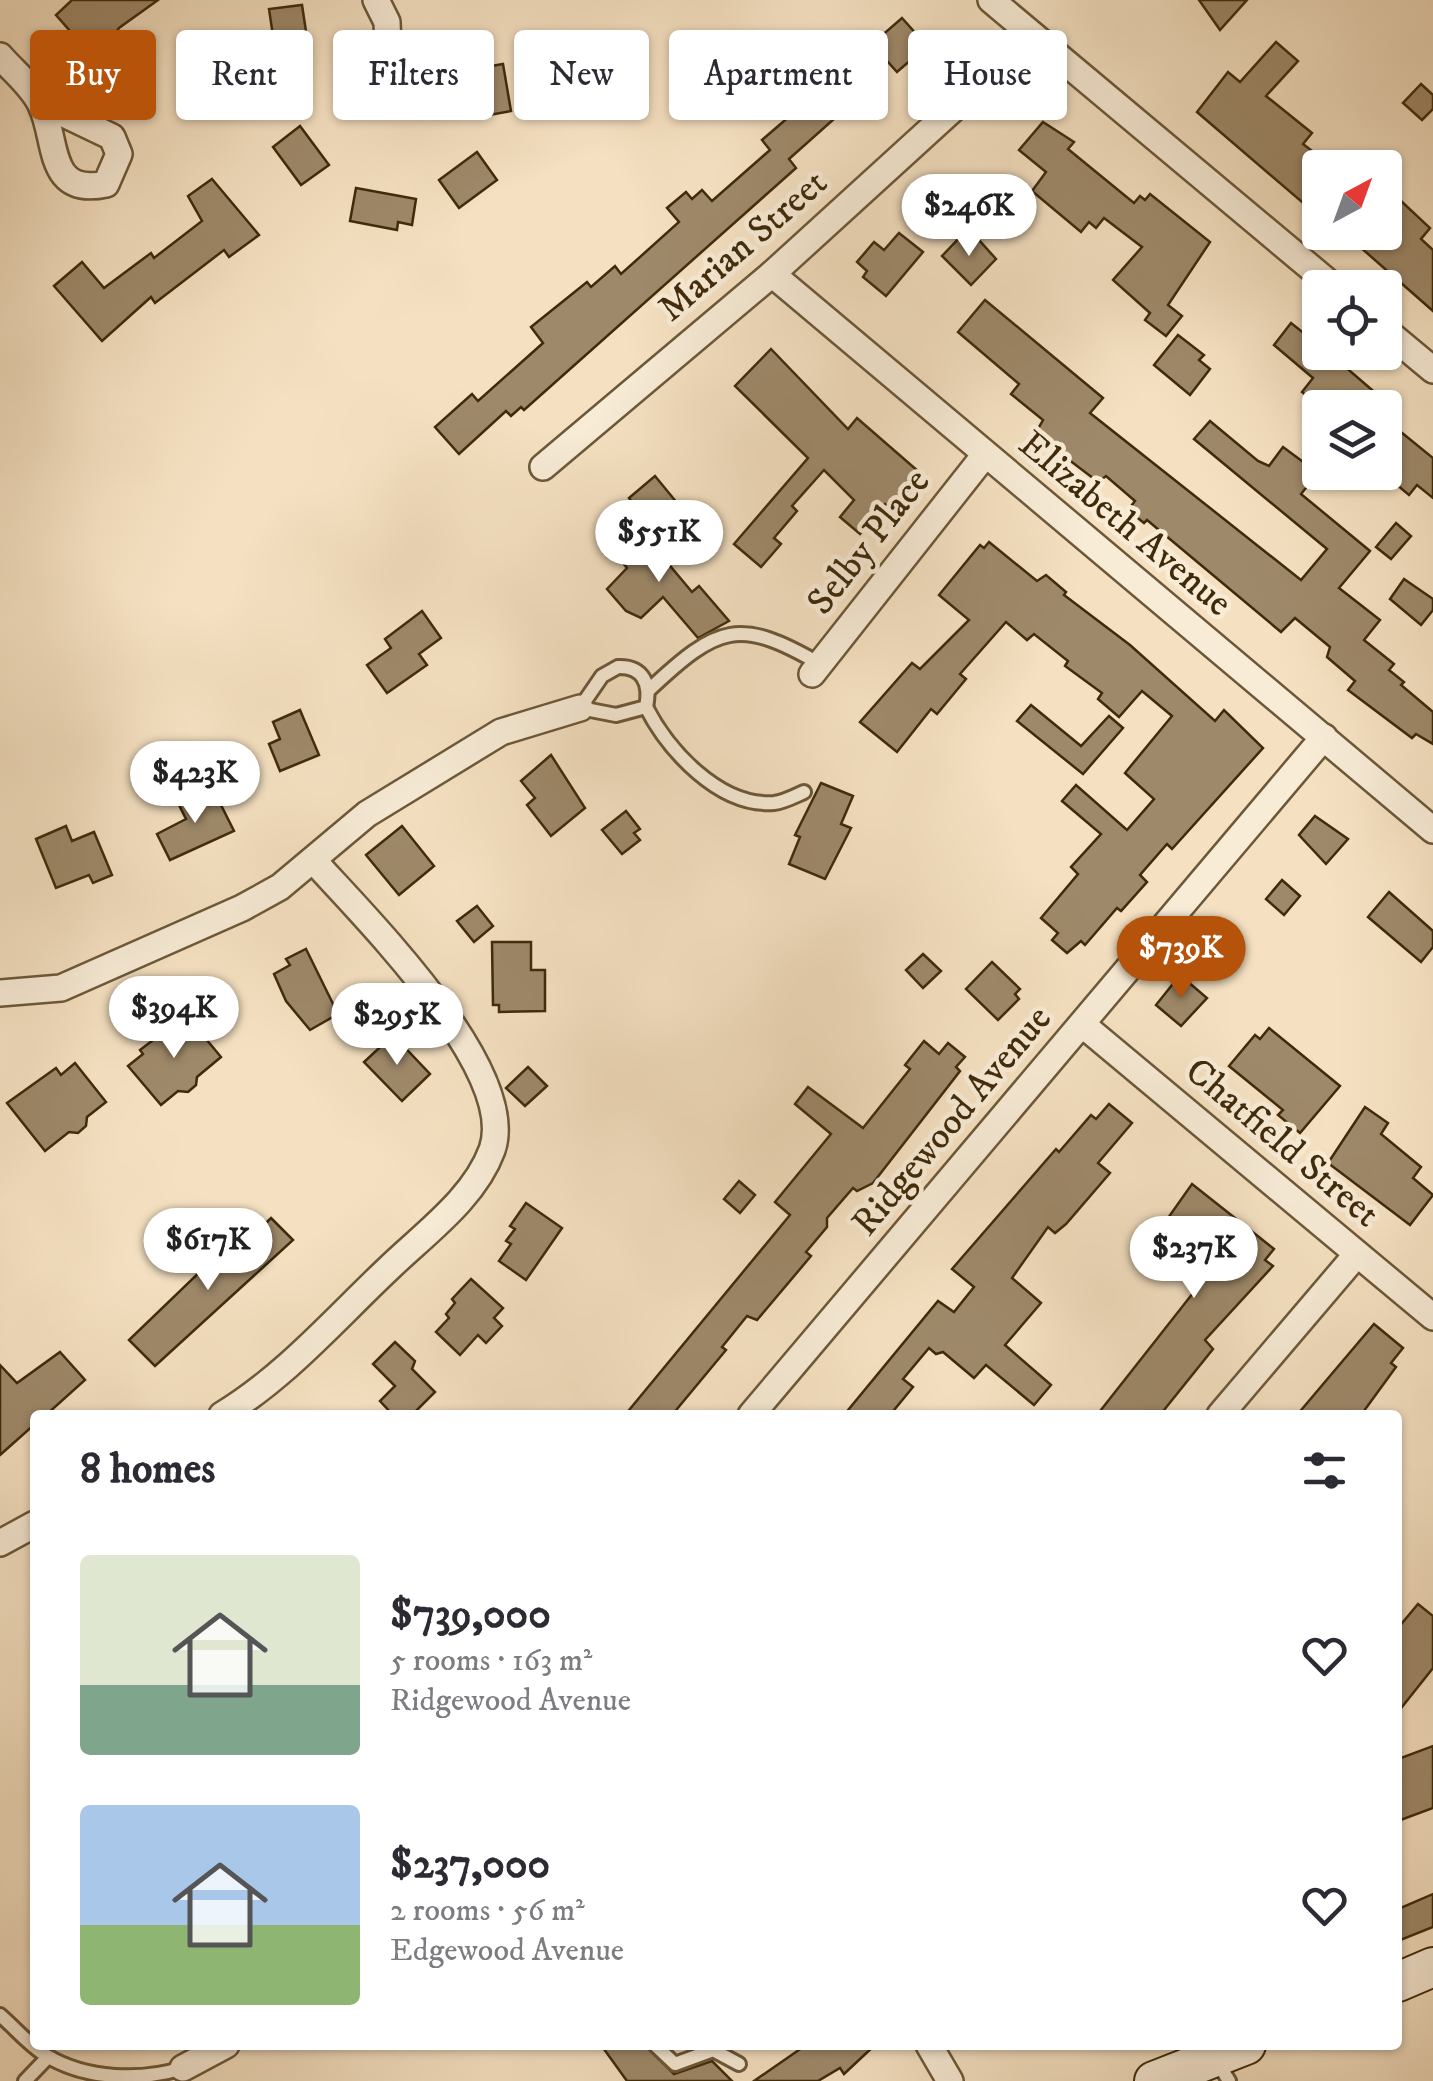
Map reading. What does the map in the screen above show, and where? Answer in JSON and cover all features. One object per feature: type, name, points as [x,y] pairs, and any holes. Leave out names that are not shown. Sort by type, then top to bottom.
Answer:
[{"type":"main road","points":[[1402,1980],[1433,1967]]},
{"type":"main road","points":[[1154,2081],[1230,2061]]},
{"type":"street","points":[[376,0],[387,30]]},
{"type":"street","points":[[991,0],[1026,30]]},
{"type":"street","points":[[0,56],[30,91]]},
{"type":"street","points":[[1067,64],[1312,270]]},
{"type":"street","name":"Marian Street","points":[[543,467],[772,274],[941,120]]},
{"type":"street","name":"Elizabeth Avenue","points":[[772,274],[1433,830]]},
{"type":"street","points":[[1402,344],[1433,370]]},
{"type":"street","name":"Selby Place","points":[[816,669],[984,456]]},
{"type":"street","points":[[0,993],[61,988],[242,908],[314,861],[368,814],[501,732],[580,708]]},
{"type":"street","name":"Ridgewood Avenue","points":[[755,1410],[1324,737]]},
{"type":"street","points":[[229,1410],[275,1377],[468,1192],[494,1146],[495,1116],[480,1064],[446,1016],[314,861]]},
{"type":"street","name":"Chatfield Street","points":[[1083,1025],[1433,1317]]},
{"type":"street","points":[[1224,1410],[1357,1254]]},
{"type":"street","points":[[0,1543],[30,1527]]},
{"type":"street","points":[[183,2068],[217,2050]]},
{"type":"street","points":[[932,2050],[950,2081]]},
{"type":"lane","points":[[649,690],[724,636],[743,630],[784,644],[816,669]]},
{"type":"lane","points":[[646,707],[616,714],[580,708],[602,676],[618,667],[632,666],[643,676],[649,690],[646,707],[663,740],[706,778],[748,801],[776,803],[804,792]]},
{"type":"lane","points":[[0,2015],[30,2041]]},
{"type":"lane","points":[[40,2050],[48,2057],[129,2080],[166,2076],[183,2068]]},
{"type":"lane","points":[[661,2050],[675,2064],[714,2050],[738,2064]]},
{"type":"lane","points":[[25,2081],[48,2057]]},
{"type":"building","points":[[72,0],[158,0],[118,30],[69,30],[56,15]]},
{"type":"building","points":[[1199,0],[1247,0],[1220,30]]},
{"type":"building","points":[[302,5],[306,30],[272,30],[269,9]]},
{"type":"building","points":[[902,18],[913,30],[908,30],[908,62],[897,72],[888,62],[888,30]]},
{"type":"building","points":[[1276,42],[1298,61],[1266,96],[1312,133],[1303,144],[1311,150],[1302,150],[1302,202],[1197,112],[1228,72],[1240,82]]},
{"type":"building","points":[[503,64],[511,111],[494,114],[494,66]]},
{"type":"building","points":[[1421,84],[1433,95],[1433,109],[1422,120],[1403,103]]},
{"type":"building","points":[[785,120],[833,120],[789,159],[796,168],[524,410],[521,407],[511,416],[506,411],[459,454],[435,427],[472,394],[478,401],[543,343],[531,327],[587,282],[591,287],[615,266],[621,274],[679,222],[667,208],[686,192],[692,199],[702,190],[712,201],[770,150],[762,140]]},
{"type":"building","points":[[1043,122],[1074,142],[1068,149],[1134,203],[1140,196],[1145,200],[1150,194],[1210,242],[1168,305],[1182,316],[1166,336],[1145,320],[1150,313],[1113,280],[1142,247],[1104,218],[1096,228],[1089,222],[1081,232],[1032,191],[1046,172],[1019,150]]},
{"type":"building","points":[[300,126],[329,165],[301,185],[273,147]]},
{"type":"building","points":[[477,152],[497,180],[459,208],[439,180]]},
{"type":"building","points":[[212,179],[259,235],[229,257],[224,250],[155,303],[151,297],[102,341],[54,286],[82,262],[104,288],[151,253],[154,258],[202,221],[188,196]]},
{"type":"building","points":[[356,188],[416,199],[412,225],[398,222],[397,230],[350,221]]},
{"type":"building","points":[[1402,202],[1430,228],[1421,239],[1433,250],[1433,311],[1402,284],[1402,270],[1386,270],[1364,250],[1402,250]]},
{"type":"building","points":[[899,233],[923,252],[886,296],[863,277],[867,271],[857,262],[874,242],[884,250]]},
{"type":"building","points":[[962,235],[973,246],[979,240],[996,259],[971,285],[942,256]]},
{"type":"building","points":[[985,300],[1103,398],[1090,413],[1301,580],[1327,549],[1194,439],[1210,421],[1269,466],[1283,447],[1302,461],[1304,490],[1301,494],[1370,551],[1339,588],[1380,620],[1364,640],[1394,664],[1389,670],[1404,682],[1401,685],[1433,712],[1433,744],[1416,734],[1412,738],[1348,690],[1355,681],[1327,657],[1330,647],[1295,618],[1281,632],[1147,520],[1144,523],[1128,510],[1135,501],[1106,476],[1098,482],[1035,434],[1043,420],[1011,394],[1019,384],[958,332]]},
{"type":"building","points":[[1291,323],[1302,332],[1302,369],[1274,345]]},
{"type":"building","points":[[1178,335],[1204,355],[1199,360],[1210,369],[1190,395],[1154,365]]},
{"type":"building","points":[[771,349],[848,429],[857,418],[919,472],[913,480],[922,487],[899,515],[885,504],[860,534],[840,517],[854,500],[824,470],[792,506],[797,511],[774,538],[781,544],[761,567],[734,544],[808,458],[735,386]]},
{"type":"building","points":[[1304,370],[1349,370],[1372,390],[1304,390],[1313,378]]},
{"type":"building","points":[[1402,433],[1433,458],[1433,498],[1417,485],[1409,495],[1402,489]]},
{"type":"building","points":[[655,476],[678,504],[650,529],[629,498]]},
{"type":"building","points":[[1396,523],[1411,536],[1391,559],[1376,547]]},
{"type":"building","points":[[635,524],[692,592],[699,586],[729,621],[698,638],[663,597],[641,618],[626,611],[607,589],[627,568],[609,546]]},
{"type":"building","points":[[989,542],[1037,581],[1046,575],[1066,592],[1064,595],[1130,645],[1215,721],[1224,710],[1263,748],[1172,849],[1167,844],[1140,875],[1147,882],[1121,911],[1117,908],[1085,945],[1081,941],[1067,953],[1052,940],[1058,933],[1041,918],[1078,874],[1071,867],[1101,834],[1062,801],[1076,785],[1127,830],[1154,799],[1125,773],[1172,716],[1142,691],[1119,717],[1098,699],[1102,693],[1065,666],[1068,661],[1034,634],[1027,640],[1006,622],[960,674],[966,679],[937,714],[931,709],[897,752],[860,722],[912,663],[920,669],[969,620],[939,595],[980,545],[984,548]]},
{"type":"building","points":[[1404,579],[1433,599],[1433,610],[1421,625],[1390,599]]},
{"type":"building","points":[[422,611],[441,638],[419,654],[427,665],[387,693],[367,665],[391,648],[385,639]]},
{"type":"building","points":[[1031,705],[1081,746],[1109,716],[1123,728],[1083,774],[1017,721]]},
{"type":"building","points":[[300,710],[319,755],[280,771],[269,744],[280,739],[273,722]]},
{"type":"building","points":[[551,755],[585,808],[551,836],[527,805],[535,798],[521,781]]},
{"type":"building","points":[[821,783],[853,796],[841,824],[851,828],[825,879],[789,864],[800,837],[795,835]]},
{"type":"building","points":[[201,789],[209,805],[219,801],[234,831],[170,860],[157,834],[186,819],[177,801]]},
{"type":"building","points":[[626,811],[640,829],[634,833],[640,840],[622,854],[602,830]]},
{"type":"building","points":[[1315,816],[1348,839],[1326,864],[1299,835]]},
{"type":"building","points":[[66,826],[72,841],[94,832],[112,875],[93,883],[89,875],[56,888],[36,839]]},
{"type":"building","points":[[402,826],[434,866],[399,895],[366,855]]},
{"type":"building","points":[[1282,880],[1300,896],[1284,915],[1266,899]]},
{"type":"building","points":[[1389,892],[1433,931],[1433,947],[1421,962],[1368,917]]},
{"type":"building","points":[[477,906],[493,926],[474,942],[457,921]]},
{"type":"building","points":[[492,942],[531,942],[531,970],[545,970],[545,1011],[499,1012],[499,1005],[493,1005]]},
{"type":"building","points":[[306,949],[338,1014],[310,1030],[286,1001],[274,974],[290,965],[286,959]]},
{"type":"building","points":[[923,954],[941,971],[923,988],[906,970]]},
{"type":"building","points":[[992,962],[1020,989],[1015,994],[1019,999],[998,1020],[966,989]]},
{"type":"building","points":[[1180,975],[1207,998],[1181,1026],[1156,1005]]},
{"type":"building","points":[[186,1015],[221,1057],[197,1077],[196,1085],[188,1092],[178,1091],[161,1105],[128,1066],[143,1054],[140,1050]]},
{"type":"building","points":[[1269,1028],[1340,1086],[1300,1133],[1278,1115],[1283,1110],[1229,1066],[1255,1035],[1260,1039]]},
{"type":"building","points":[[393,1035],[430,1074],[402,1101],[364,1062]]},
{"type":"building","points":[[924,1041],[939,1054],[948,1043],[965,1057],[956,1067],[960,1071],[873,1183],[857,1191],[853,1188],[827,1218],[827,1227],[806,1252],[811,1256],[757,1320],[747,1316],[722,1347],[726,1350],[676,1410],[629,1410],[790,1215],[775,1202],[831,1134],[795,1104],[808,1087],[863,1128],[910,1069],[905,1065]]},
{"type":"building","points":[[75,1063],[106,1102],[87,1117],[86,1126],[78,1133],[69,1132],[45,1151],[7,1103],[56,1068],[61,1075]]},
{"type":"building","points":[[528,1067],[547,1086],[525,1106],[506,1088]]},
{"type":"building","points":[[1109,1104],[1132,1123],[1098,1163],[1110,1173],[1066,1224],[1055,1233],[1048,1227],[1012,1278],[1041,1303],[1005,1345],[1051,1385],[1034,1405],[986,1365],[974,1378],[943,1352],[936,1354],[929,1348],[903,1379],[913,1387],[894,1410],[848,1410],[938,1301],[954,1312],[974,1287],[952,1269],[1056,1149],[1059,1152],[1091,1115],[1096,1119]]},
{"type":"building","points":[[1365,1107],[1388,1123],[1381,1134],[1421,1167],[1413,1178],[1433,1195],[1410,1225],[1328,1163]]},
{"type":"building","points":[[739,1181],[755,1195],[740,1213],[724,1199]]},
{"type":"building","points":[[1192,1184],[1274,1249],[1265,1260],[1273,1266],[1205,1340],[1213,1349],[1164,1410],[1101,1410],[1197,1288],[1190,1282],[1200,1270],[1156,1235]]},
{"type":"building","points":[[526,1203],[562,1228],[526,1280],[499,1261],[511,1244],[506,1241],[515,1229],[510,1226]]},
{"type":"building","points":[[271,1218],[293,1240],[155,1366],[129,1340],[208,1264],[213,1269],[225,1255],[229,1259]]},
{"type":"building","points":[[471,1279],[503,1308],[494,1318],[502,1326],[486,1343],[478,1335],[460,1355],[436,1332],[449,1318],[446,1314],[455,1303],[452,1299]]},
{"type":"building","points":[[1374,1324],[1403,1348],[1391,1363],[1396,1367],[1365,1410],[1301,1410]]},
{"type":"building","points":[[395,1342],[415,1361],[412,1369],[435,1392],[417,1410],[388,1410],[380,1401],[395,1386],[373,1364]]},
{"type":"building","points":[[60,1352],[85,1380],[52,1410],[30,1410],[30,1428],[0,1455],[0,1365],[17,1383]]},
{"type":"building","points":[[1418,1604],[1433,1616],[1433,1668],[1402,1707],[1402,1623]]},
{"type":"building","points":[[1433,1746],[1433,1808],[1402,1820],[1402,1758]]},
{"type":"building","points":[[1433,1894],[1433,1927],[1402,1939],[1402,1907]]},
{"type":"building","points":[[605,2050],[650,2050],[674,2074],[712,2061],[732,2081],[627,2081]]},
{"type":"building","points":[[799,2050],[870,2050],[844,2074],[840,2068],[818,2081],[754,2081]]}]
